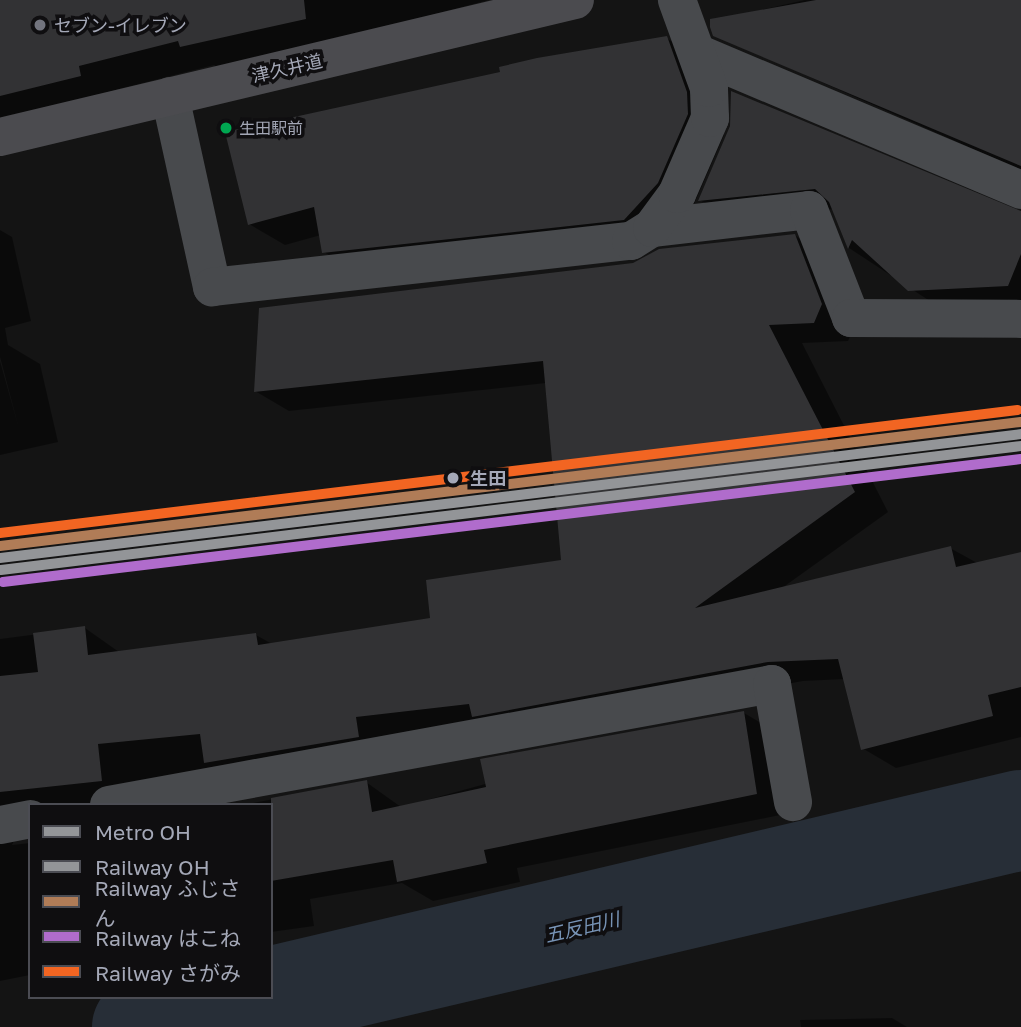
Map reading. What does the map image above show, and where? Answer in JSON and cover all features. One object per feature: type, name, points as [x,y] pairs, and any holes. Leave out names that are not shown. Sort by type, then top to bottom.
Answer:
[{"type":"main road","name":"津久井道","points":[[0,137],[575,0]]},
{"type":"street","points":[[170,96],[212,287],[631,241],[652,228],[677,194],[710,117],[709,88],[677,0]]},
{"type":"street","points":[[697,53],[1021,190]]},
{"type":"street","points":[[652,228],[809,210],[851,318],[1021,319]]},
{"type":"street","points":[[120,803],[772,684],[793,802]]},
{"type":"street","points":[[0,825],[28,819]]},
{"type":"building","points":[[0,0],[304,0],[306,19],[180,47],[178,41],[79,66],[81,76],[0,96]]},
{"type":"building","points":[[816,0],[1021,0],[1021,166],[713,36],[710,27],[710,19]]},
{"type":"building","points":[[667,36],[687,92],[688,114],[658,183],[624,220],[322,253],[314,207],[248,225],[225,132],[500,72],[499,67],[537,58]]},
{"type":"building","points":[[731,91],[1021,211],[1021,254],[1008,286],[908,291],[852,240],[848,249],[829,202],[815,189],[698,201],[730,126]]},
{"type":"building","points":[[795,234],[822,304],[814,323],[769,325],[855,492],[695,608],[951,546],[956,567],[1021,552],[1021,687],[988,695],[993,716],[861,750],[838,659],[768,662],[472,717],[469,704],[356,717],[359,737],[204,763],[200,734],[98,744],[102,781],[0,792],[0,676],[38,672],[33,633],[85,626],[88,655],[256,633],[258,645],[430,618],[426,580],[561,560],[543,361],[254,392],[259,308],[633,263],[659,249]]},
{"type":"building","points":[[744,711],[757,794],[484,850],[487,863],[397,882],[393,860],[273,881],[271,798],[367,780],[372,812],[486,787],[480,759]]},
{"type":"waterway","name":"五反田川","points":[[273,996],[1021,820]]},
{"type":"waterway","name":"五反田川","points":[[142,1027],[261,999]]},
{"type":"metro line","name":"OH","points":[[0,558],[1021,434]]},
{"type":"rail line","name":"さがみ","points":[[0,533],[1018,410]]},
{"type":"rail line","name":"ふじさん","points":[[0,546],[1020,422]]},
{"type":"rail line","name":"OH","points":[[1,570],[1021,446]]},
{"type":"rail line","name":"はこね","points":[[3,582],[1021,459]]},
{"type":"place","name":"セブン-イレブン","points":[[40,25]]},
{"type":"place","name":"生田駅前","points":[[226,128]]},
{"type":"place","name":"生田","points":[[453,478]]}]
